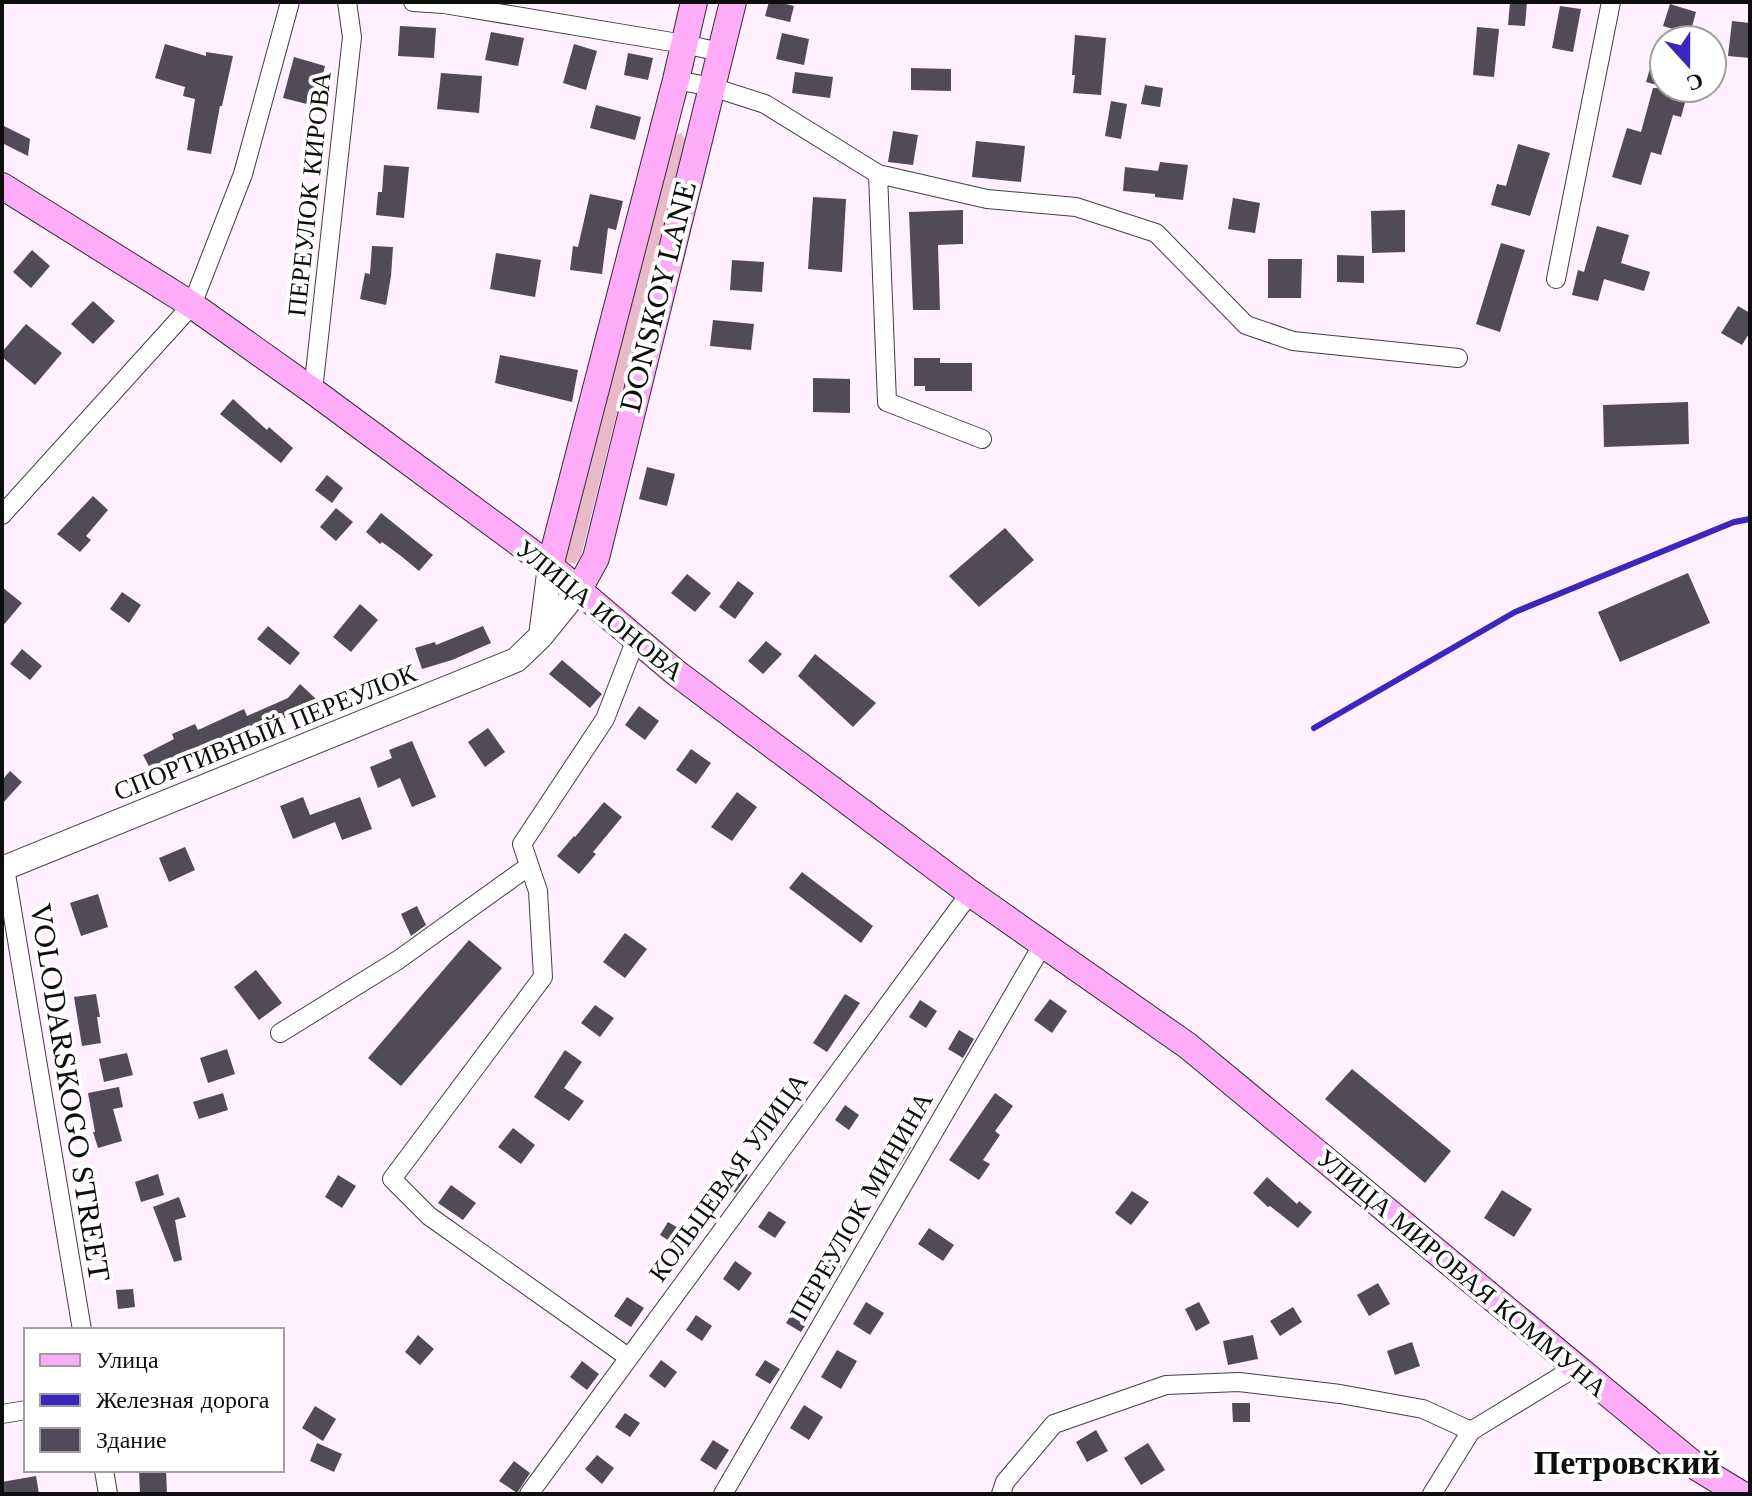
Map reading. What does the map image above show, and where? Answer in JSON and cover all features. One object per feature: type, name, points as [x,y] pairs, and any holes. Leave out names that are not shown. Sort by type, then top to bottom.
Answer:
[{"type":"main road","name":"DONSKOY LANE","points":[[550,566],[694,2]]},
{"type":"main road","name":"DONSKOY LANE","points":[[579,589],[596,558],[733,2]]},
{"type":"main road","name":"УЛИЦА ИОНОВА","points":[[2,186],[192,305],[313,391],[550,566],[675,672],[970,893],[1188,1046]]},
{"type":"main road","name":"УЛИЦА МИРОВАЯ КОММУНА","points":[[1188,1046],[1698,1468],[1741,1494]]},
{"type":"street","name":"ПЕРЕУЛОК КИРОВА","points":[[192,305],[243,174],[290,2]]},
{"type":"street","name":"ПЕРЕУЛОК КИРОВА","points":[[313,391],[352,37],[347,2]]},
{"type":"street","points":[[413,2],[444,4],[720,52]]},
{"type":"street","points":[[1556,279],[1611,2]]},
{"type":"street","points":[[676,80],[712,87],[765,104],[878,174],[987,199],[1076,207],[1156,233],[1246,325],[1293,341],[1458,358]]},
{"type":"street","points":[[878,174],[887,402],[982,439]]},
{"type":"street","points":[[2,515],[192,305]]},
{"type":"street","points":[[541,636],[550,566]]},
{"type":"street","name":"СПОРТИВНЫЙ ПЕРЕУЛОК","points":[[3,867],[516,660],[541,636],[579,589]]},
{"type":"street","points":[[628,1357],[429,1216],[392,1179],[543,977],[538,891],[522,844],[605,719],[636,639]]},
{"type":"street","points":[[280,1033],[398,960],[529,866]]},
{"type":"street","name":"VOLODARSKOGO STREET","points":[[3,867],[82,1328]]},
{"type":"street","name":"КОЛЬЦЕВАЯ УЛИЦА","points":[[529,1494],[970,893]]},
{"type":"street","name":"ПЕРЕУЛОК МИНИНА","points":[[723,1494],[1043,944]]},
{"type":"street","points":[[1432,1494],[1471,1431],[1576,1367]]},
{"type":"street","points":[[1001,1494],[1005,1482],[1054,1424],[1166,1385],[1239,1382],[1340,1394],[1423,1409],[1471,1431]]},
{"type":"street","points":[[2,1414],[24,1410]]},
{"type":"street","points":[[104,1472],[108,1494]]},
{"type":"shaded area","points":[[681,133],[685,139],[683,148],[581,556],[575,564],[566,561],[567,547],[674,136]]},
{"type":"building","points":[[769,2],[794,6],[790,22],[765,16]]},
{"type":"building","points":[[1510,2],[1527,2],[1525,26],[1508,25]]},
{"type":"building","points":[[1670,4],[1696,12],[1693,24],[1664,24]]},
{"type":"building","points":[[1560,6],[1581,9],[1573,52],[1552,48]]},
{"type":"building","points":[[1732,21],[1750,23],[1750,58],[1728,56]]},
{"type":"building","points":[[400,26],[436,28],[434,58],[398,56]]},
{"type":"building","points":[[1477,27],[1499,29],[1494,77],[1473,75]]},
{"type":"building","points":[[491,32],[524,38],[518,66],[485,60]]},
{"type":"building","points":[[782,33],[809,39],[804,65],[776,59]]},
{"type":"building","points":[[1075,35],[1106,38],[1101,95],[1073,93]]},
{"type":"building","points":[[165,44],[206,56],[206,52],[233,56],[211,154],[187,150],[195,99],[183,96],[185,87],[155,78]]},
{"type":"building","points":[[574,44],[597,51],[586,90],[563,83]]},
{"type":"building","points":[[628,53],[653,58],[648,80],[624,75]]},
{"type":"building","points":[[294,57],[325,66],[315,106],[283,98]]},
{"type":"building","points":[[911,68],[951,69],[951,91],[911,90]]},
{"type":"building","points":[[795,72],[833,77],[830,98],[792,93]]},
{"type":"building","points":[[441,73],[482,76],[479,113],[437,109]]},
{"type":"building","points":[[1145,85],[1163,88],[1160,107],[1141,104]]},
{"type":"building","points":[[1111,101],[1127,104],[1121,139],[1105,136]]},
{"type":"building","points":[[1649,104],[1685,104],[1681,117],[1673,115],[1661,155],[1651,152],[1641,185],[1612,177],[1627,128],[1641,132]]},
{"type":"building","points":[[596,105],[641,117],[635,140],[590,128]]},
{"type":"building","points":[[2,125],[30,139],[28,156],[2,143]]},
{"type":"building","points":[[893,131],[918,135],[913,165],[888,162]]},
{"type":"building","points":[[976,141],[1025,146],[1021,182],[972,177]]},
{"type":"building","points":[[1518,144],[1550,153],[1530,216],[1491,205],[1497,184],[1506,186]]},
{"type":"building","points":[[1160,162],[1188,165],[1183,200],[1123,191],[1125,167],[1158,171]]},
{"type":"building","points":[[384,165],[409,167],[404,218],[376,215]]},
{"type":"building","points":[[590,194],[623,201],[616,230],[608,228],[602,274],[570,270],[573,246],[578,247]]},
{"type":"building","points":[[813,197],[846,199],[842,272],[808,269]]},
{"type":"building","points":[[1233,198],[1260,203],[1255,233],[1228,229]]},
{"type":"building","points":[[963,210],[963,244],[938,245],[940,310],[913,310],[909,212]]},
{"type":"building","points":[[1405,210],[1405,252],[1372,253],[1371,211]]},
{"type":"building","points":[[1597,226],[1629,235],[1621,263],[1650,272],[1644,291],[1604,279],[1598,301],[1572,295],[1578,270],[1584,272]]},
{"type":"building","points":[[1501,243],[1525,250],[1500,332],[1476,324]]},
{"type":"building","points":[[372,246],[393,247],[386,305],[360,299],[365,273],[370,274]]},
{"type":"building","points":[[32,250],[50,266],[31,288],[13,272]]},
{"type":"building","points":[[496,253],[541,260],[535,297],[490,289]]},
{"type":"building","points":[[1337,255],[1364,256],[1364,283],[1337,282]]},
{"type":"building","points":[[1268,259],[1302,259],[1301,298],[1268,298]]},
{"type":"building","points":[[732,260],[764,262],[762,292],[730,290]]},
{"type":"building","points":[[93,301],[115,321],[93,344],[71,324]]},
{"type":"building","points":[[1738,306],[1750,313],[1750,332],[1742,345],[1721,333]]},
{"type":"building","points":[[713,320],[754,324],[751,350],[710,346]]},
{"type":"building","points":[[26,324],[62,353],[35,385],[2,357],[2,352]]},
{"type":"building","points":[[500,355],[578,370],[572,402],[495,383]]},
{"type":"building","points":[[914,358],[940,358],[940,363],[972,363],[972,391],[925,391],[925,386],[914,386]]},
{"type":"building","points":[[813,378],[850,379],[850,413],[813,412]]},
{"type":"building","points":[[233,399],[267,430],[269,427],[293,448],[281,463],[220,414]]},
{"type":"building","points":[[1688,402],[1689,444],[1604,447],[1603,405]]},
{"type":"building","points":[[647,467],[675,474],[667,506],[639,499]]},
{"type":"building","points":[[327,475],[343,488],[332,503],[315,490]]},
{"type":"building","points":[[93,496],[108,510],[86,536],[91,540],[80,552],[57,534]]},
{"type":"building","points":[[336,508],[353,522],[336,541],[320,527]]},
{"type":"building","points":[[381,513],[433,555],[419,571],[366,532]]},
{"type":"building","points":[[1005,528],[1034,560],[979,607],[949,576]]},
{"type":"building","points":[[1688,573],[1710,623],[1620,662],[1598,612]]},
{"type":"building","points":[[687,574],[711,593],[695,612],[671,593]]},
{"type":"building","points":[[738,581],[754,593],[735,619],[719,607]]},
{"type":"building","points":[[2,587],[22,603],[2,627]]},
{"type":"building","points":[[122,592],[141,605],[129,623],[110,609]]},
{"type":"building","points":[[360,604],[378,620],[351,652],[333,637]]},
{"type":"building","points":[[268,626],[300,653],[290,665],[257,639]]},
{"type":"building","points":[[483,626],[491,643],[422,669],[415,648],[435,642],[436,645]]},
{"type":"building","points":[[766,641],[782,654],[763,674],[748,661]]},
{"type":"building","points":[[22,649],[42,666],[30,680],[10,664]]},
{"type":"building","points":[[815,654],[876,703],[853,727],[798,676]]},
{"type":"building","points":[[562,660],[602,694],[590,708],[549,674]]},
{"type":"building","points":[[300,684],[316,699],[303,713],[301,711],[227,740],[185,760],[183,757],[153,774],[143,755],[174,739],[172,734],[195,724],[198,730],[244,709],[247,716],[288,698]]},
{"type":"building","points":[[639,706],[659,721],[645,740],[625,725]]},
{"type":"building","points":[[488,728],[505,752],[485,767],[468,742]]},
{"type":"building","points":[[412,741],[436,797],[412,807],[400,778],[378,788],[370,767],[392,758],[389,750]]},
{"type":"building","points":[[691,749],[711,763],[696,784],[676,770]]},
{"type":"building","points":[[10,771],[22,782],[2,804],[2,780]]},
{"type":"building","points":[[737,792],[757,807],[732,841],[711,827]]},
{"type":"building","points":[[303,797],[310,815],[360,797],[372,829],[342,840],[335,822],[293,839],[280,806]]},
{"type":"building","points":[[604,802],[622,817],[579,874],[557,856]]},
{"type":"building","points":[[185,847],[195,870],[169,882],[159,858]]},
{"type":"building","points":[[802,872],[873,926],[861,943],[789,888]]},
{"type":"building","points":[[98,894],[108,927],[81,936],[70,903]]},
{"type":"building","points":[[417,906],[426,925],[411,936],[401,914]]},
{"type":"building","points":[[625,933],[647,949],[625,978],[603,962]]},
{"type":"building","points":[[469,940],[502,968],[401,1086],[368,1058]]},
{"type":"building","points":[[256,970],[282,1003],[259,1020],[234,987]]},
{"type":"building","points":[[96,994],[101,1043],[82,1046],[74,997]]},
{"type":"building","points":[[845,994],[860,1003],[827,1052],[813,1043]]},
{"type":"building","points":[[1050,999],[1067,1011],[1052,1033],[1034,1020]]},
{"type":"building","points":[[920,1000],[937,1011],[926,1028],[909,1017]]},
{"type":"building","points":[[595,1005],[614,1018],[600,1037],[581,1023]]},
{"type":"building","points":[[959,1030],[974,1039],[963,1058],[948,1049]]},
{"type":"building","points":[[227,1049],[235,1074],[208,1083],[200,1058]]},
{"type":"building","points":[[565,1050],[582,1062],[564,1088],[584,1101],[569,1121],[534,1097]]},
{"type":"building","points":[[127,1053],[133,1075],[104,1082],[99,1059]]},
{"type":"building","points":[[1352,1069],[1451,1151],[1425,1183],[1325,1099]]},
{"type":"building","points":[[119,1087],[123,1107],[113,1109],[122,1141],[98,1148],[88,1093]]},
{"type":"building","points":[[223,1093],[228,1110],[199,1119],[193,1102]]},
{"type":"building","points":[[995,1093],[1013,1106],[995,1131],[1000,1135],[983,1160],[990,1164],[979,1180],[949,1160]]},
{"type":"building","points":[[845,1105],[859,1115],[849,1130],[835,1120]]},
{"type":"building","points":[[513,1128],[535,1145],[521,1164],[498,1147]]},
{"type":"building","points":[[898,1139],[911,1147],[899,1167],[886,1159]]},
{"type":"building","points":[[733,1164],[748,1175],[735,1193],[720,1182]]},
{"type":"building","points":[[158,1174],[164,1195],[141,1202],[135,1182]]},
{"type":"building","points":[[338,1175],[356,1186],[342,1208],[325,1197]]},
{"type":"building","points":[[1267,1177],[1297,1204],[1299,1201],[1312,1212],[1298,1228],[1253,1193]]},
{"type":"building","points":[[451,1185],[476,1203],[463,1220],[438,1203]]},
{"type":"building","points":[[1502,1190],[1532,1209],[1514,1237],[1484,1218]]},
{"type":"building","points":[[1132,1191],[1149,1202],[1131,1225],[1115,1213]]},
{"type":"building","points":[[179,1197],[186,1217],[175,1220],[182,1260],[174,1262],[153,1207]]},
{"type":"building","points":[[769,1211],[786,1222],[775,1238],[758,1227]]},
{"type":"building","points":[[668,1222],[690,1235],[682,1249],[660,1235]]},
{"type":"building","points":[[929,1228],[954,1245],[943,1261],[918,1244]]},
{"type":"building","points":[[829,1256],[842,1265],[830,1284],[816,1274]]},
{"type":"building","points":[[735,1261],[752,1273],[739,1291],[723,1279]]},
{"type":"building","points":[[1378,1283],[1390,1304],[1369,1316],[1357,1295]]},
{"type":"building","points":[[133,1289],[135,1307],[118,1309],[116,1290]]},
{"type":"building","points":[[627,1297],[644,1308],[631,1327],[614,1316]]},
{"type":"building","points":[[866,1302],[884,1313],[870,1335],[853,1324]]},
{"type":"building","points":[[1199,1302],[1210,1323],[1196,1331],[1185,1309]]},
{"type":"building","points":[[796,1307],[811,1317],[801,1332],[786,1323]]},
{"type":"building","points":[[1293,1307],[1302,1322],[1280,1336],[1270,1321]]},
{"type":"building","points":[[696,1315],[712,1326],[702,1341],[686,1330]]},
{"type":"building","points":[[418,1335],[434,1349],[420,1365],[405,1352]]},
{"type":"building","points":[[1253,1335],[1258,1359],[1228,1365],[1223,1341]]},
{"type":"building","points":[[1412,1342],[1420,1366],[1395,1375],[1387,1351]]},
{"type":"building","points":[[837,1350],[857,1361],[841,1389],[821,1377]]},
{"type":"building","points":[[661,1360],[677,1372],[665,1388],[649,1376]]},
{"type":"building","points":[[765,1360],[780,1369],[770,1384],[755,1375]]},
{"type":"building","points":[[582,1361],[599,1374],[587,1390],[570,1377]]},
{"type":"building","points":[[1232,1403],[1250,1403],[1250,1422],[1233,1422]]},
{"type":"building","points":[[804,1405],[823,1417],[809,1440],[790,1428]]},
{"type":"building","points":[[315,1406],[336,1419],[323,1441],[302,1428]]},
{"type":"building","points":[[625,1413],[640,1423],[630,1437],[615,1427]]},
{"type":"building","points":[[1096,1430],[1108,1451],[1087,1462],[1076,1442]]},
{"type":"building","points":[[713,1440],[729,1450],[716,1470],[700,1460]]},
{"type":"building","points":[[317,1443],[342,1454],[334,1472],[310,1461]]},
{"type":"building","points":[[1148,1443],[1165,1470],[1141,1485],[1124,1458]]},
{"type":"building","points":[[597,1455],[614,1468],[602,1484],[585,1469]]},
{"type":"building","points":[[514,1461],[530,1473],[517,1493],[499,1481]]},
{"type":"building","points":[[139,1472],[166,1472],[167,1494],[140,1494]]},
{"type":"building","points":[[36,1476],[39,1494],[2,1494],[2,1482]]},
{"type":"railway","points":[[1314,728],[1515,612],[1734,522],[1750,519]]},
{"type":"district","name":"Петровский","points":[[1627,1462]]}]
